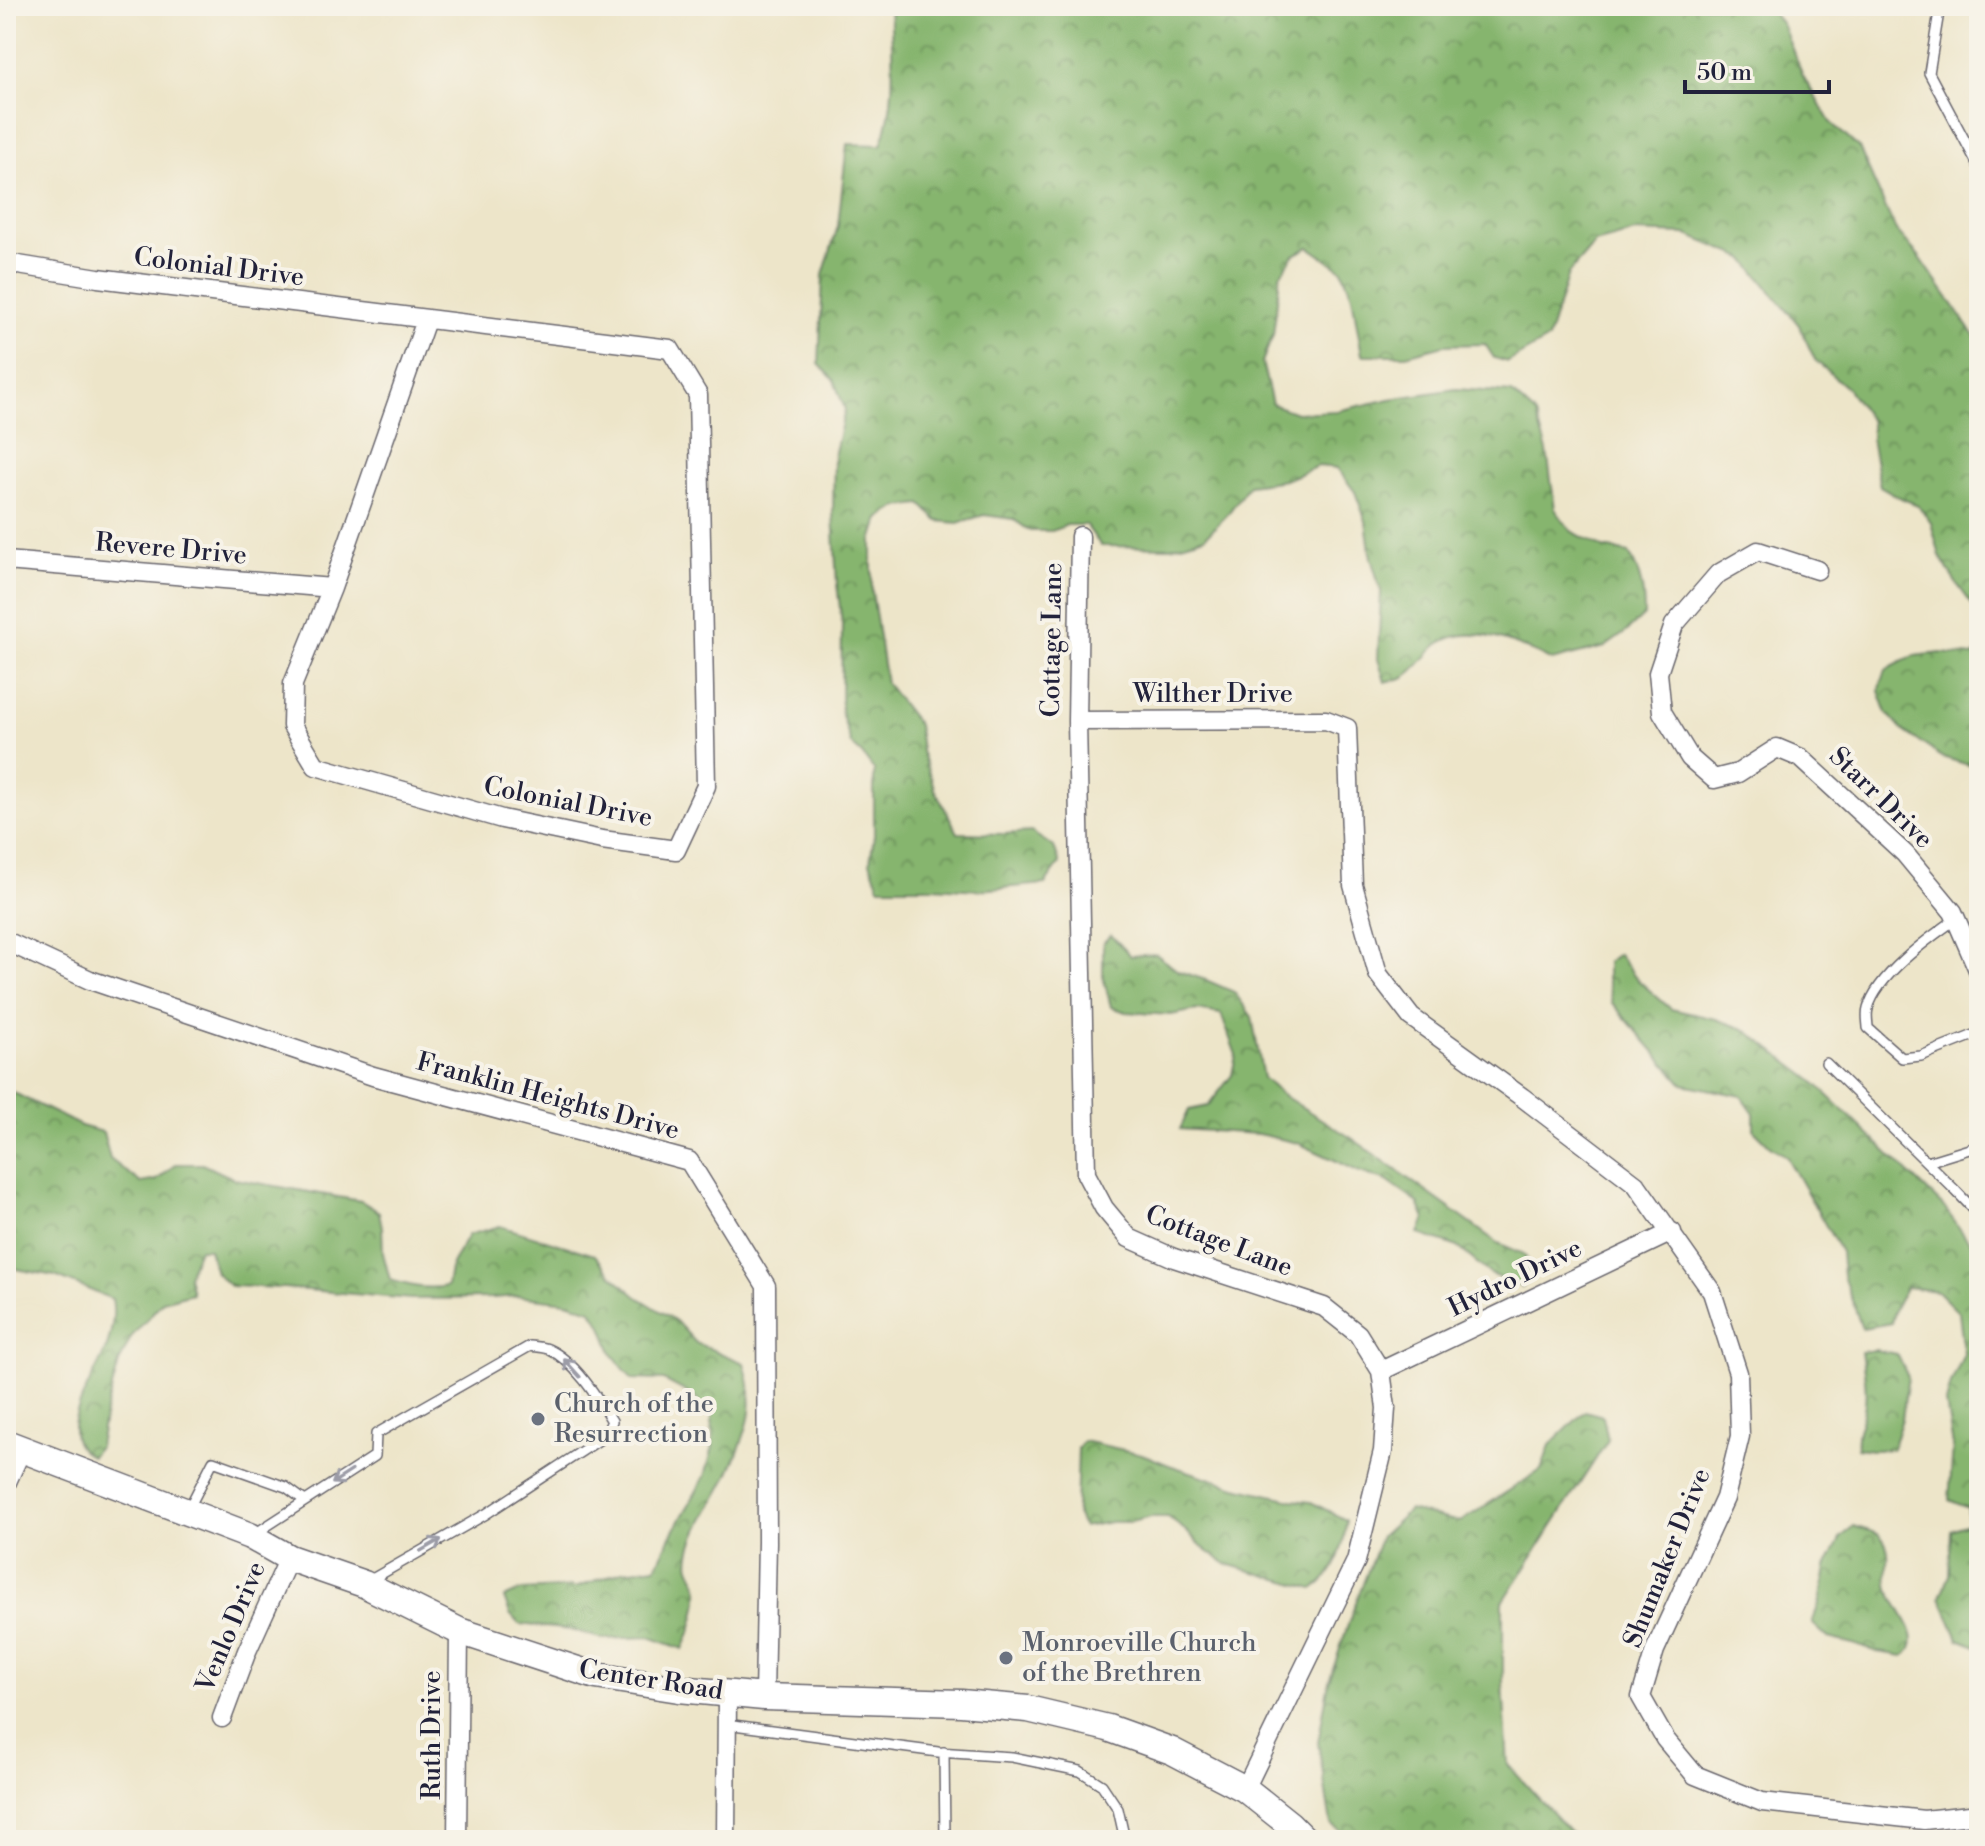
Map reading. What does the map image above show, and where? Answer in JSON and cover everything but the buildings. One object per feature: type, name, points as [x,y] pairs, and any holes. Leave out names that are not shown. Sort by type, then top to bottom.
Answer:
[{"type":"main road","name":"Center Road","points":[[14,1446],[250,1536],[289,1558],[364,1584],[459,1631],[596,1676],[679,1689],[764,1697],[961,1703],[1028,1709],[1108,1728],[1172,1751],[1245,1789],[1305,1840]]},
{"type":"street","name":"Colonial Drive","points":[[6,263],[98,278],[670,349],[698,395],[706,786],[676,850],[602,840],[502,819],[316,766],[292,726],[293,684],[332,588],[426,320]]},
{"type":"street","name":"Cottage Lane","points":[[1080,536],[1077,721],[1086,1174],[1104,1208],[1129,1238],[1174,1258],[1324,1307],[1358,1334],[1381,1371],[1386,1408],[1383,1451],[1356,1561],[1245,1789]]},
{"type":"street","name":"Starr Drive","points":[[1817,570],[1758,551],[1718,574],[1674,625],[1658,673],[1662,712],[1690,758],[1714,779],[1738,773],[1777,748],[1801,758],[1905,854],[1953,912],[1979,972]]},
{"type":"street","name":"Revere Drive","points":[[6,561],[332,588]]},
{"type":"street","name":"Wilther Drive","points":[[1077,721],[1326,720],[1347,728]]},
{"type":"street","name":"Shumaker Drive","points":[[1347,728],[1353,885],[1378,974],[1411,1017],[1636,1184],[1712,1292],[1738,1373],[1740,1436],[1725,1498],[1655,1650],[1641,1697],[1665,1739],[1695,1775],[1762,1802],[1924,1820],[1979,1814]]},
{"type":"street","name":"Franklin Heights Drive","points":[[6,941],[90,980],[373,1076],[689,1161],[766,1286],[764,1697]]},
{"type":"street","name":"Hydro Drive","points":[[1381,1371],[1672,1232]]},
{"type":"street","points":[[6,1484],[14,1446]]},
{"type":"street","name":"Venlo Drive","points":[[222,1718],[247,1651],[289,1558]]},
{"type":"street","name":"Ruth Drive","points":[[457,1840],[459,1631]]},
{"type":"street","points":[[726,1840],[727,1694]]},
{"type":"lane","points":[[1940,6],[1929,73],[1979,167]]},
{"type":"lane","points":[[1956,919],[1918,946],[1879,986],[1868,1009],[1868,1028],[1902,1058],[1921,1056],[1979,1033]]},
{"type":"lane","points":[[1826,1063],[1979,1215]]},
{"type":"lane","points":[[1927,1162],[1979,1146]]},
{"type":"lane","points":[[250,1536],[375,1456],[376,1434],[530,1346],[547,1348],[565,1359],[594,1393],[612,1421],[605,1436],[486,1514],[364,1584]]},
{"type":"lane","points":[[187,1512],[213,1461],[286,1487],[305,1501]]},
{"type":"lane","points":[[726,1724],[944,1752],[1012,1757],[1080,1771],[1102,1785],[1118,1809],[1125,1840]]},
{"type":"lane","points":[[944,1752],[945,1840]]},
{"type":"green space","points":[[890,6],[1767,6],[1782,24],[1803,76],[1830,122],[1859,148],[1896,231],[1919,256],[1979,342],[1979,614],[1940,556],[1931,523],[1918,505],[1880,486],[1871,422],[1848,389],[1815,360],[1799,325],[1744,258],[1685,234],[1635,232],[1595,243],[1568,274],[1548,339],[1508,362],[1494,358],[1485,344],[1444,345],[1406,355],[1362,355],[1352,296],[1342,270],[1309,247],[1294,255],[1280,275],[1273,335],[1262,362],[1272,404],[1296,413],[1337,411],[1456,389],[1512,393],[1536,415],[1547,451],[1555,509],[1571,531],[1603,548],[1629,553],[1641,583],[1644,615],[1605,647],[1552,661],[1497,638],[1482,635],[1453,637],[1435,647],[1409,674],[1385,682],[1378,659],[1381,591],[1371,558],[1366,521],[1355,492],[1337,468],[1318,466],[1285,480],[1249,485],[1226,516],[1205,537],[1171,547],[1101,546],[1086,525],[1030,531],[1013,519],[984,515],[958,523],[938,521],[921,504],[897,507],[879,519],[872,541],[872,592],[886,683],[918,725],[921,751],[936,792],[958,833],[1031,832],[1054,847],[1060,863],[1045,884],[980,890],[879,887],[870,862],[874,836],[874,770],[851,744],[841,712],[842,624],[833,513],[834,456],[845,410],[834,380],[819,364],[823,275],[838,226],[847,144],[881,145],[890,111],[893,76]]},
{"type":"green space","points":[[1979,650],[1979,771],[1942,757],[1901,729],[1887,713],[1879,691],[1886,670],[1913,656],[1941,653],[1973,656]]},
{"type":"green space","points":[[1111,935],[1131,956],[1156,954],[1178,971],[1234,992],[1252,1017],[1263,1078],[1281,1094],[1353,1139],[1498,1243],[1524,1254],[1536,1275],[1522,1287],[1490,1274],[1458,1247],[1419,1234],[1425,1219],[1418,1203],[1387,1181],[1298,1143],[1258,1134],[1180,1129],[1189,1110],[1208,1106],[1232,1075],[1236,1055],[1221,1014],[1197,1010],[1171,1015],[1126,1012],[1111,1007],[1103,976],[1103,943]]},
{"type":"green space","points":[[1618,954],[1639,981],[1671,1009],[1744,1029],[1812,1080],[1943,1206],[1979,1255],[1979,1647],[1958,1639],[1940,1597],[1949,1575],[1951,1530],[1968,1524],[1968,1508],[1949,1500],[1953,1447],[1946,1403],[1964,1354],[1959,1313],[1937,1291],[1907,1287],[1895,1308],[1891,1323],[1862,1328],[1843,1276],[1841,1252],[1786,1156],[1754,1130],[1754,1113],[1742,1096],[1683,1084],[1612,1003],[1607,962]]},
{"type":"green space","points":[[6,1089],[81,1126],[103,1132],[110,1159],[141,1183],[157,1180],[176,1164],[202,1164],[235,1179],[361,1201],[379,1212],[383,1253],[390,1280],[411,1286],[447,1286],[450,1268],[468,1235],[500,1226],[595,1255],[636,1296],[676,1321],[696,1343],[744,1363],[751,1401],[748,1423],[727,1477],[692,1545],[689,1563],[697,1583],[698,1598],[683,1649],[649,1637],[603,1639],[571,1630],[519,1624],[510,1614],[504,1598],[522,1590],[578,1587],[622,1571],[656,1567],[705,1476],[713,1447],[712,1413],[692,1395],[664,1380],[632,1379],[613,1355],[601,1324],[591,1310],[567,1302],[517,1296],[411,1299],[230,1286],[216,1273],[209,1249],[199,1249],[188,1276],[192,1293],[163,1301],[131,1337],[119,1363],[99,1446],[91,1456],[79,1447],[74,1434],[75,1419],[108,1343],[113,1321],[112,1299],[55,1276],[11,1268],[6,1264]]},
{"type":"green space","points":[[1875,1350],[1897,1354],[1908,1377],[1902,1419],[1892,1449],[1857,1448],[1866,1396],[1861,1352]]},
{"type":"green space","points":[[1585,1411],[1603,1416],[1608,1440],[1503,1602],[1503,1683],[1508,1765],[1577,1840],[1352,1840],[1331,1824],[1318,1743],[1329,1681],[1381,1536],[1409,1510],[1460,1522],[1541,1470],[1550,1445]]},
{"type":"green space","points":[[1083,1441],[1142,1454],[1236,1487],[1311,1502],[1346,1520],[1338,1559],[1328,1576],[1313,1589],[1227,1564],[1167,1517],[1083,1527],[1076,1512],[1078,1448]]},
{"type":"green space","points":[[1853,1526],[1875,1533],[1885,1542],[1888,1585],[1913,1641],[1911,1649],[1904,1656],[1828,1638],[1812,1623],[1821,1598],[1826,1567],[1840,1539]]},
{"type":"place","name":"Church of the Resurrection","points":[[538,1419]]},
{"type":"place","name":"Monroeville Church of the Brethren","points":[[1006,1658]]}]
